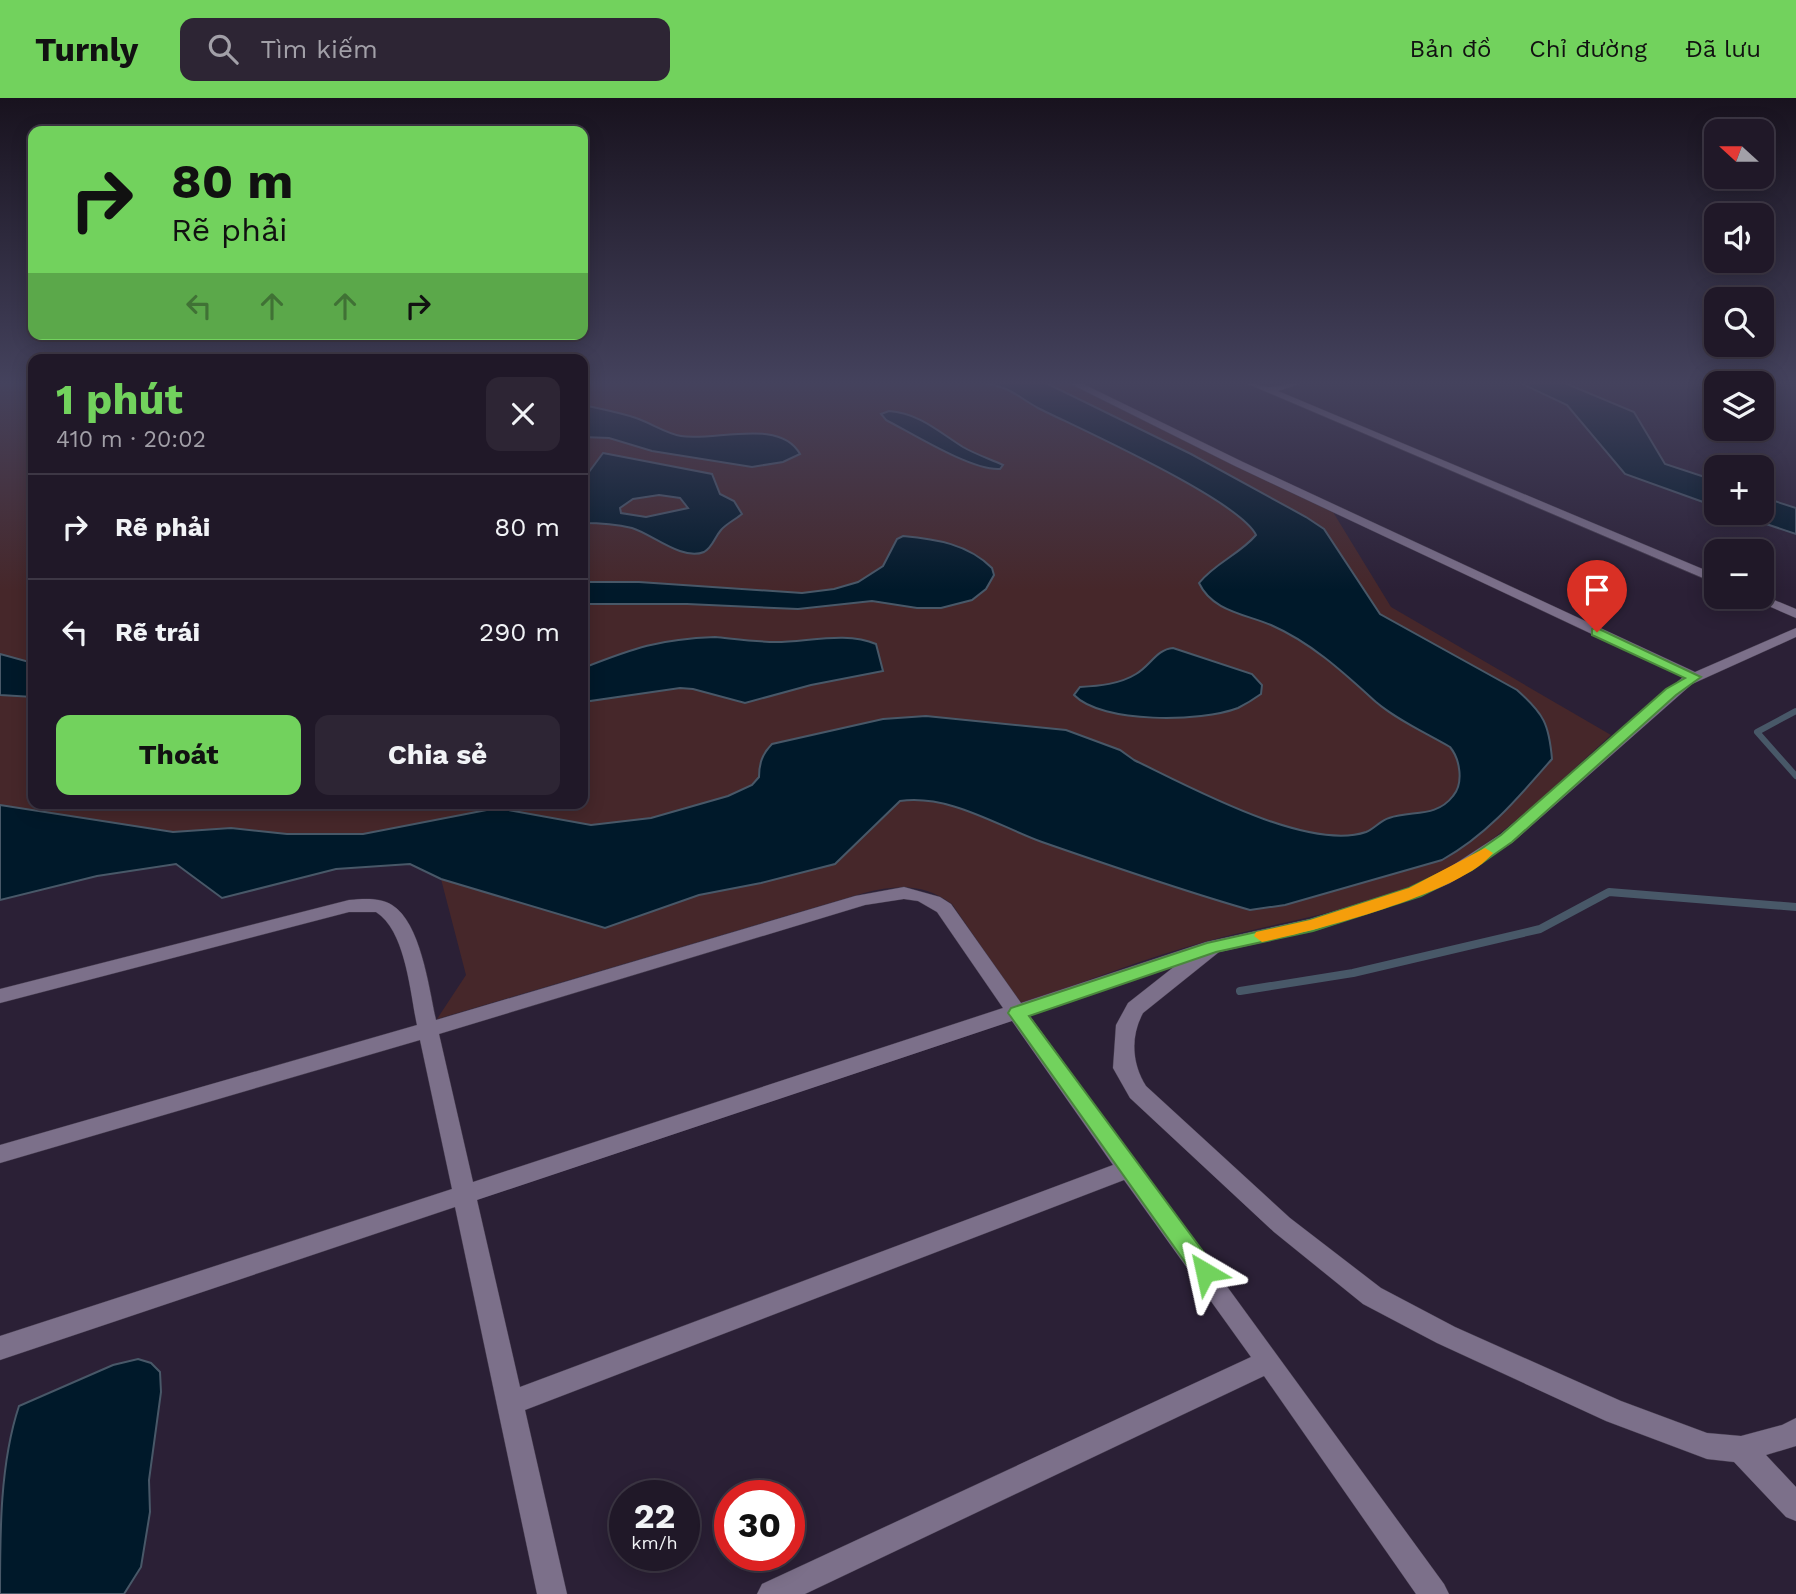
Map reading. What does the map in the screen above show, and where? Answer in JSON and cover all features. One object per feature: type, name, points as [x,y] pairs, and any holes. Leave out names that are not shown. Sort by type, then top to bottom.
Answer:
[{"type":"street","points":[[1213,451],[1695,677]]},
{"type":"street","points":[[1412,451],[1704,574]]},
{"type":"street","points":[[1774,605],[1796,614]]},
{"type":"street","points":[[0,1348],[1213,947],[1313,925],[1415,892],[1466,866],[1507,838],[1671,692],[1695,677],[1796,632]]},
{"type":"street","points":[[0,1154],[861,900],[904,892],[934,900],[944,908],[1434,1594]]},
{"type":"street","points":[[0,996],[349,906],[374,903],[390,911],[410,947],[552,1594]]},
{"type":"street","points":[[1213,947],[1135,1008],[1126,1025],[1124,1068],[1138,1092],[1282,1225],[1372,1296],[1446,1335],[1615,1412],[1707,1446],[1741,1449],[1789,1436],[1796,1431]]},
{"type":"street","points":[[510,1404],[1128,1169]]},
{"type":"street","points":[[772,1594],[1269,1361]]},
{"type":"street","points":[[1741,1449],[1796,1507]]},
{"type":"shaded area","points":[[0,451],[28,451],[28,809],[588,809],[588,451],[1207,451],[1333,512],[1391,607],[1611,735],[1507,828],[1461,860],[1410,887],[1324,914],[1184,948],[1021,1004],[952,904],[920,889],[899,887],[864,893],[437,1019],[466,975],[441,879],[410,864],[336,869],[222,898],[176,864],[97,876],[0,900]]},
{"type":"water","points":[[652,451],[797,451],[800,454],[783,462],[752,467]]},
{"type":"water","points":[[945,451],[970,451],[1003,465],[1000,469],[988,468]]},
{"type":"water","points":[[1126,451],[1184,451],[1324,529],[1380,614],[1517,690],[1526,698],[1544,720],[1552,759],[1488,827],[1442,860],[1285,905],[1250,910],[1042,842],[955,807],[918,800],[900,801],[835,864],[699,895],[605,928],[441,879],[410,864],[336,869],[222,898],[176,864],[97,876],[0,900],[0,805],[173,832],[231,828],[287,834],[363,834],[492,809],[591,825],[651,818],[728,796],[752,785],[759,777],[762,759],[772,744],[883,719],[926,716],[1066,730],[1120,750],[1134,760],[1248,813],[1313,833],[1342,836],[1366,832],[1389,818],[1431,811],[1446,803],[1456,791],[1460,778],[1456,758],[1450,747],[1384,709],[1327,659],[1286,632],[1221,606],[1205,592],[1199,583],[1256,535],[1243,520],[1221,503]]},
{"type":"water","points":[[1606,451],[1657,451],[1665,464],[1704,477],[1704,502],[1625,474]]},
{"type":"water","points":[[603,453],[712,474],[720,494],[734,501],[742,514],[723,528],[707,550],[695,554],[667,546],[632,528],[588,523],[588,473]],"holes":[[[659,495],[680,498],[688,508],[646,517],[621,513],[620,508],[633,499]]]},
{"type":"water","points":[[1774,501],[1796,508],[1796,534],[1769,525],[1774,525]]},
{"type":"water","points":[[903,536],[927,539],[962,548],[983,560],[992,568],[994,575],[986,589],[972,600],[941,608],[917,608],[872,601],[798,609],[687,604],[588,604],[588,582],[639,582],[802,593],[834,589],[858,582],[883,566],[897,539]]},
{"type":"water","points":[[715,637],[788,642],[852,638],[876,644],[883,671],[811,685],[745,703],[680,688],[588,701],[588,666],[647,646]]},
{"type":"water","points":[[1173,648],[1252,674],[1262,685],[1261,694],[1238,708],[1222,713],[1178,718],[1129,716],[1106,711],[1074,695],[1080,687],[1109,684],[1130,677],[1141,671],[1162,651]]},
{"type":"water","points":[[0,654],[28,662],[28,697],[0,695]]},
{"type":"water","points":[[138,1359],[151,1363],[160,1372],[161,1392],[149,1480],[150,1512],[141,1567],[124,1594],[0,1594],[5,1474],[19,1406],[113,1365]]},
{"type":"waterway","points":[[1796,711],[1757,732],[1796,776]]},
{"type":"waterway","points":[[1240,991],[1353,973],[1540,929],[1609,892],[1796,907]]},
{"type":"slow traffic","points":[[1262,936],[1313,925],[1415,892],[1444,879],[1485,853]]},
{"type":"route","points":[[1205,1272],[1017,1013],[1213,947],[1313,925],[1415,892],[1466,866],[1507,838],[1671,692],[1695,677],[1597,632]]}]
